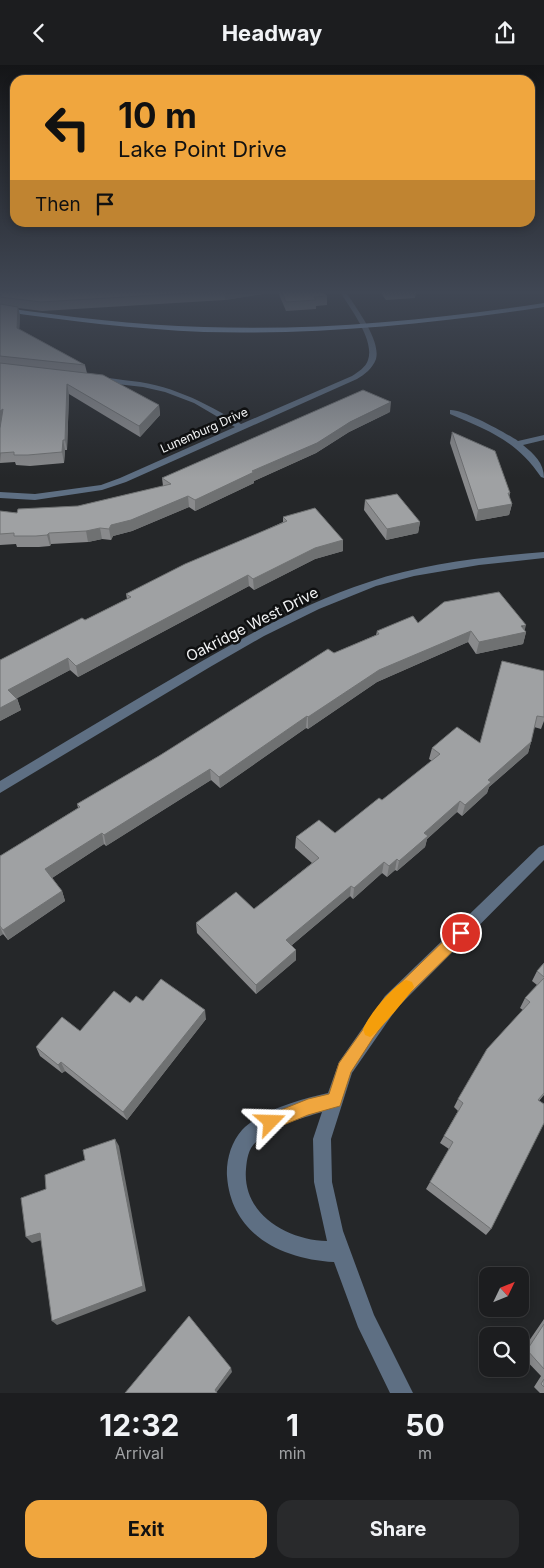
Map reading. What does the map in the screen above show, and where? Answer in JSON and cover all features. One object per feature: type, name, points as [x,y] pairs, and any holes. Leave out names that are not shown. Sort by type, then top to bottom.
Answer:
[{"type":"street","name":"Lunenburg Drive","points":[[0,495],[35,497],[102,487],[341,385],[365,370],[372,361],[373,354]]},
{"type":"street","points":[[92,380],[136,383],[167,389],[183,395],[241,427]]},
{"type":"street","points":[[453,412],[520,443],[544,475]]},
{"type":"street","points":[[520,443],[544,437]]},
{"type":"street","name":"Oakridge West Drive","points":[[0,788],[214,658],[316,605],[373,584],[424,570],[496,559],[544,555]]},
{"type":"street","points":[[402,1393],[366,1320],[333,1231],[323,1182],[322,1139],[345,1068],[391,1002],[544,851]]},
{"type":"street","points":[[335,1100],[308,1107],[260,1127],[243,1142],[237,1161],[236,1184],[242,1204],[253,1222],[288,1245],[321,1253],[341,1252]]},
{"type":"building","points":[[0,354],[65,354],[85,365],[0,356]]},
{"type":"building","points":[[0,363],[103,375],[159,405],[139,426],[67,384],[65,440],[63,440],[62,452],[28,455],[14,455],[14,452],[0,453],[0,428],[3,409],[0,411]]},
{"type":"building","points":[[363,390],[391,402],[350,422],[317,443],[252,471],[254,472],[195,500],[188,496],[131,520],[111,525],[109,529],[100,528],[36,536],[14,536],[14,533],[0,534],[0,511],[17,513],[18,509],[78,506],[171,484],[162,478]]},
{"type":"building","points":[[452,432],[495,451],[512,504],[478,510]]},
{"type":"building","points":[[397,494],[420,522],[387,529],[365,500]]},
{"type":"building","points":[[315,508],[343,540],[315,548],[253,579],[248,575],[76,666],[68,658],[8,690],[17,699],[0,708],[0,660],[82,618],[85,620],[131,597],[126,594],[185,564],[287,521],[283,517]]},
{"type":"building","points":[[499,592],[526,625],[521,626],[526,632],[479,642],[471,631],[379,670],[307,716],[219,777],[210,769],[104,835],[102,833],[45,869],[62,891],[3,930],[0,926],[0,856],[80,807],[77,804],[159,756],[328,649],[334,653],[379,634],[377,631],[413,616],[418,623],[444,602]]},
{"type":"building","points":[[502,661],[544,671],[544,717],[537,716],[531,742],[488,780],[491,782],[465,805],[460,801],[424,833],[428,836],[399,861],[397,859],[389,866],[384,862],[354,888],[351,886],[286,940],[296,950],[256,985],[196,923],[236,892],[254,909],[319,858],[296,837],[319,820],[335,833],[379,798],[382,800],[440,754],[432,748],[457,727],[480,743]]},
{"type":"building","points":[[544,963],[544,977],[537,971]]},
{"type":"building","points":[[544,978],[544,1093],[538,1100],[544,1104],[544,1123],[491,1229],[430,1182],[453,1142],[444,1136],[463,1103],[458,1099],[487,1049],[530,1002],[525,998]]},
{"type":"building","points":[[161,979],[205,1010],[123,1112],[61,1062],[58,1065],[36,1047],[62,1017],[80,1031],[114,991],[130,1003],[136,996],[143,1001]]},
{"type":"building","points":[[115,1139],[143,1286],[52,1321],[40,1233],[26,1237],[21,1198],[46,1189],[45,1175],[85,1160],[83,1150]]},
{"type":"building","points":[[189,1316],[231,1368],[215,1390],[217,1393],[125,1393]]},
{"type":"building","points":[[544,1324],[544,1369],[529,1352],[529,1347]]},
{"type":"slow traffic","points":[[370,1029],[391,1002],[406,987]]},
{"type":"route","points":[[271,1122],[308,1107],[335,1100],[345,1068],[391,1002],[461,933]]}]
